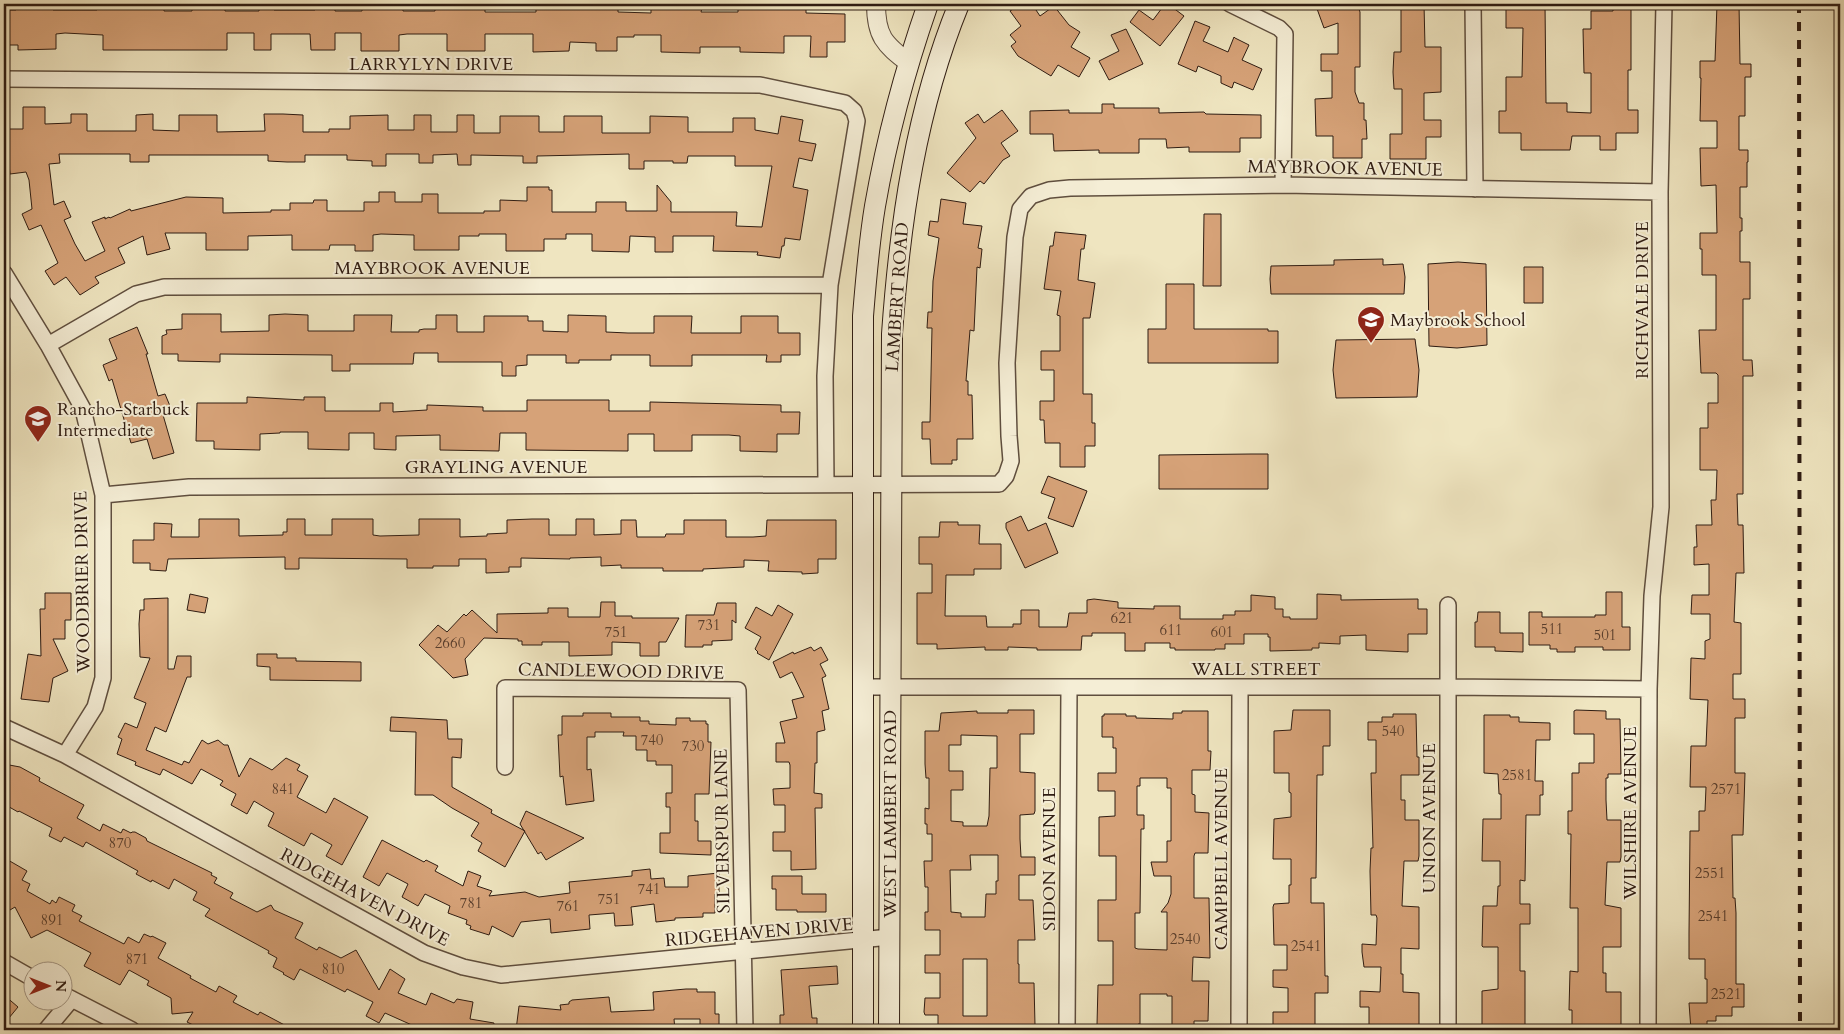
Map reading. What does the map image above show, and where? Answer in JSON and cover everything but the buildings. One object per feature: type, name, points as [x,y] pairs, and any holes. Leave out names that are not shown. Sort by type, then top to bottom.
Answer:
[{"type":"main road","name":"LAMBERT ROAD","points":[[863,598],[863,326],[868,264],[875,206],[887,143],[909,62],[928,4]]},
{"type":"main road","name":"LAMBERT ROAD","points":[[891,598],[892,334],[900,243],[909,178],[924,109],[959,4]]},
{"type":"main road","points":[[909,62],[918,69],[920,76],[900,153],[900,163],[909,178]]},
{"type":"main road","name":"WEST LAMBERT ROAD","points":[[863,598],[863,1030]]},
{"type":"main road","name":"WEST LAMBERT ROAD","points":[[889,1030],[891,598]]},
{"type":"street","points":[[876,4],[876,16],[888,47],[909,62]]},
{"type":"street","points":[[1230,4],[1279,28],[1285,34],[1283,185]]},
{"type":"street","points":[[1473,4],[1475,188]]},
{"type":"street","name":"RICHVALE DRIVE","points":[[1652,596],[1661,507],[1660,192],[1664,4]]},
{"type":"street","name":"LARRYLYN DRIVE","points":[[4,80],[760,85],[845,103],[854,111],[857,121],[830,285]]},
{"type":"street","name":"MAYBROOK AVENUE","points":[[1031,196],[1049,190],[1070,188],[1283,185],[1660,192]]},
{"type":"street","name":"GRAYLING AVENUE","points":[[103,495],[189,487],[999,484],[1006,476],[1011,461],[1008,436],[1007,362],[1015,237],[1020,209],[1031,196]]},
{"type":"street","name":"WOODBRIER DRIVE","points":[[4,273],[48,345],[83,409],[103,495],[103,678],[94,707],[65,755]]},
{"type":"street","points":[[826,484],[826,376],[830,285]]},
{"type":"street","name":"MAYBROOK AVENUE","points":[[48,345],[136,294],[164,287],[830,285]]},
{"type":"street","name":"WILSHIRE AVENUE","points":[[1648,1030],[1649,689],[1652,596]]},
{"type":"street","name":"UNION AVENUE","points":[[1448,605],[1448,1030]]},
{"type":"street","name":"WALL STREET","points":[[863,687],[1649,689]]},
{"type":"street","name":"CANDLEWOOD DRIVE","points":[[505,767],[505,688],[738,690]]},
{"type":"street","name":"SIDON AVENUE","points":[[1067,1030],[1068,688]]},
{"type":"street","name":"CAMPBELL AVENUE","points":[[1239,1030],[1240,688]]},
{"type":"street","name":"SILVERSPUR LANE","points":[[738,690],[744,1030]]},
{"type":"street","name":"RIDGEHAVEN DRIVE","points":[[4,727],[65,755],[424,954],[463,967],[501,975],[890,937]]},
{"type":"street","points":[[4,962],[22,972]]},
{"type":"street","points":[[72,999],[132,1030]]},
{"type":"street","points":[[46,1030],[57,1012]]},
{"type":"railway","points":[[1799,4],[1800,1030]]},
{"type":"place","name":"Maybrook School","points":[[1371,344]]},
{"type":"place","name":"Rancho-Starbuck Intermediate","points":[[38,443]]}]
